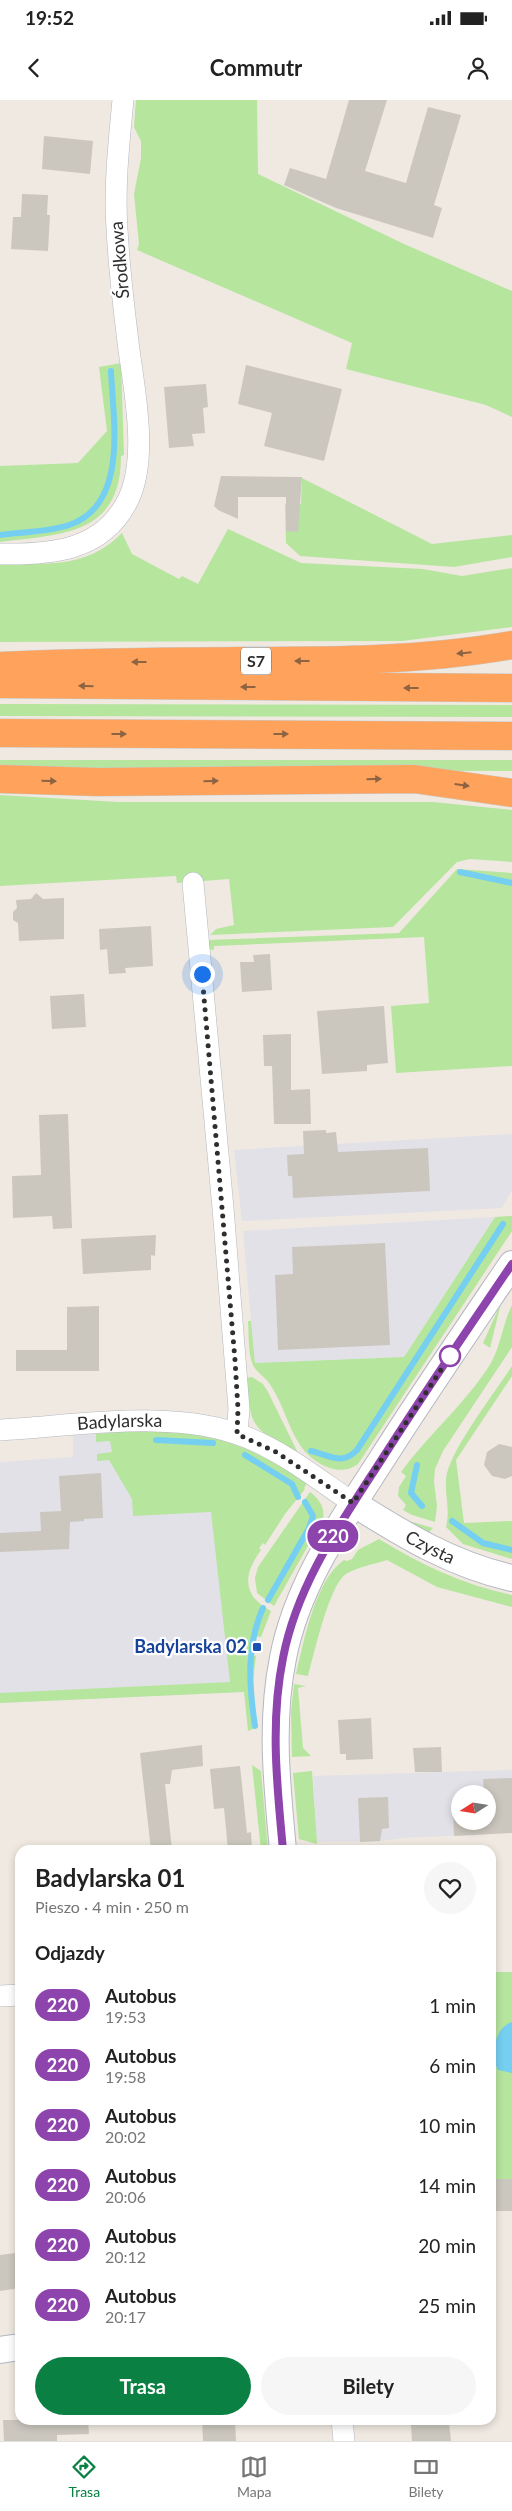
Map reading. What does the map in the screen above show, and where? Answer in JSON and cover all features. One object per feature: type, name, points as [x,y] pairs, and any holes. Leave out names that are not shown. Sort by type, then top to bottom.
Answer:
[{"type":"highway","name":"S7","points":[[0,666],[90,662],[387,660],[476,652],[512,645]]},
{"type":"highway","points":[[0,684],[512,688]]},
{"type":"highway","points":[[0,733],[509,736]]},
{"type":"highway","points":[[0,779],[98,782],[414,779],[512,794]]},
{"type":"street","name":"Środkowa","points":[[0,554],[71,548],[88,543],[103,533],[120,513],[128,500],[134,482],[137,419],[116,226],[123,100]]},
{"type":"street","points":[[193,883],[223,1208],[238,1409],[237,1434],[276,1452],[353,1503]]},
{"type":"street","points":[[283,1845],[275,1748],[278,1688],[283,1655],[304,1592],[325,1549],[353,1503],[512,1264]]},
{"type":"street","name":"Badylarska","points":[[0,1430],[153,1421],[197,1424],[237,1434]]},
{"type":"street","name":"Czysta","points":[[353,1503],[440,1554],[488,1572],[512,1578]]},
{"type":"street","points":[[0,1996],[15,1995]]},
{"type":"street","points":[[0,2350],[15,2348]]},
{"type":"street","points":[[342,2425],[344,2441]]},
{"type":"shaded area","points":[[512,1134],[512,1190],[502,1208],[242,1221],[234,1150]]},
{"type":"shaded area","points":[[495,1217],[404,1357],[255,1363],[243,1231]]},
{"type":"shaded area","points":[[144,1430],[206,1446],[241,1692],[0,1703],[0,1462],[73,1457],[73,1435]]},
{"type":"shaded area","points":[[512,1770],[512,1833],[403,1838],[380,1841],[317,1842],[313,1776]]},
{"type":"green space","points":[[136,100],[257,100],[258,174],[404,244],[512,291],[512,417],[486,405],[346,369],[352,343],[137,250],[139,244],[134,194],[141,158],[141,141],[134,127]]},
{"type":"green space","points":[[121,363],[124,455],[121,456],[118,482],[111,502],[99,516],[83,526],[45,536],[0,542],[0,466],[78,463],[107,431],[99,367]]},
{"type":"green space","points":[[302,478],[432,544],[512,535],[512,557],[454,567],[300,556],[286,543],[285,504],[301,504]]},
{"type":"green space","points":[[228,529],[301,563],[423,569],[462,576],[512,568],[512,627],[402,641],[0,642],[0,563],[34,564],[80,559],[108,545],[122,533],[132,554],[179,579],[182,576],[198,584]]},
{"type":"green space","points":[[0,704],[512,705],[512,717],[0,716]]},
{"type":"green space","points":[[0,760],[512,760],[512,771],[0,770]]},
{"type":"green space","points":[[0,795],[118,802],[433,802],[512,810],[512,862],[470,859],[457,862],[393,927],[210,935],[216,929],[234,925],[229,879],[177,883],[176,876],[0,886]]},
{"type":"green space","points":[[457,869],[512,873],[512,1066],[396,1073],[391,1006],[429,1003],[424,937],[214,946],[214,950],[208,949],[208,940],[399,933]]},
{"type":"green space","points":[[512,1216],[512,1231],[358,1464],[342,1470],[334,1469],[311,1457],[300,1445],[292,1431],[271,1386],[252,1364],[249,1350],[248,1321],[251,1321],[255,1363],[404,1357],[495,1217]]},
{"type":"green space","points":[[501,1303],[490,1348],[483,1343]]},
{"type":"green space","points":[[512,1305],[512,1347],[443,1451],[435,1469],[434,1482],[437,1506],[435,1522],[412,1515],[403,1510],[406,1505],[398,1496],[399,1487],[406,1476],[401,1472],[470,1392],[491,1363]]},
{"type":"green space","points":[[512,1366],[512,1376],[456,1460],[464,1523],[512,1521],[512,1559],[463,1544],[446,1527],[448,1513],[446,1479],[458,1447]]},
{"type":"green space","points":[[252,1377],[263,1384],[268,1392],[299,1455],[264,1433],[253,1419],[246,1378]]},
{"type":"green space","points":[[144,1430],[193,1434],[222,1440],[260,1456],[307,1483],[305,1489],[285,1514],[265,1545],[263,1543],[259,1548],[261,1550],[255,1559],[249,1576],[248,1584],[250,1591],[262,1605],[271,1611],[261,1637],[256,1636],[252,1655],[256,1656],[252,1687],[257,1727],[248,1731],[244,1692],[0,1703],[0,1693],[230,1682],[211,1512],[133,1516],[132,1499],[109,1460],[97,1461],[97,1454],[112,1452],[110,1441],[96,1442],[96,1434]]},
{"type":"green space","points":[[310,1492],[321,1504],[323,1519],[274,1606],[257,1593],[255,1578],[258,1567]]},
{"type":"green space","points":[[399,1515],[409,1521],[433,1528],[428,1533],[396,1519]]},
{"type":"green space","points":[[379,1539],[443,1573],[477,1586],[512,1595],[512,1607],[437,1587],[387,1560],[361,1568],[346,1574],[334,1592],[323,1621],[308,1676],[296,1674],[312,1612],[325,1582],[334,1569],[344,1560],[352,1559],[358,1550]]},
{"type":"green space","points":[[294,1684],[306,1686],[298,1688],[303,1748],[311,1756],[292,1757],[291,1712]]},
{"type":"green space","points":[[252,1765],[261,1771],[268,1845],[260,1845]]},
{"type":"green space","points":[[312,1771],[317,1844],[299,1839],[293,1773]]},
{"type":"green space","points":[[496,1972],[512,1972],[512,2179],[496,2179]]},
{"type":"water","points":[[512,2022],[512,2073],[498,2070],[496,2064],[496,2041],[501,2030]]},
{"type":"building","points":[[349,100],[387,100],[365,171],[406,183],[428,107],[461,115],[434,205],[442,208],[433,238],[336,208],[284,185],[290,168],[326,179]]},
{"type":"building","points":[[44,136],[93,141],[90,174],[42,169]]},
{"type":"building","points":[[22,194],[48,195],[47,215],[50,215],[48,251],[11,249],[13,217],[21,217]]},
{"type":"building","points":[[246,365],[342,389],[324,461],[264,446],[272,413],[238,404]]},
{"type":"building","points":[[206,384],[208,407],[203,408],[205,433],[192,434],[194,446],[169,448],[164,387]]},
{"type":"building","points":[[221,476],[302,477],[298,532],[286,531],[286,497],[238,497],[238,519],[218,510],[214,506]]},
{"type":"building","points":[[36,893],[43,899],[64,898],[64,939],[19,941],[18,923],[13,920],[13,912],[17,908],[16,900],[31,899]]},
{"type":"building","points":[[151,926],[153,966],[125,968],[126,973],[109,974],[107,949],[100,950],[99,929]]},
{"type":"building","points":[[270,954],[272,990],[242,992],[240,962],[254,962],[253,955]]},
{"type":"building","points":[[84,994],[86,1027],[52,1029],[50,996]]},
{"type":"building","points":[[384,1006],[388,1063],[367,1065],[367,1071],[322,1074],[317,1011]]},
{"type":"building","points":[[291,1034],[291,1090],[310,1089],[311,1124],[274,1124],[272,1066],[264,1066],[263,1035]]},
{"type":"building","points":[[68,1114],[72,1228],[53,1229],[52,1216],[13,1218],[12,1176],[41,1175],[39,1115]]},
{"type":"building","points":[[326,1130],[326,1133],[336,1132],[338,1152],[428,1148],[430,1191],[293,1198],[292,1176],[288,1176],[287,1155],[304,1154],[303,1131]]},
{"type":"building","points":[[156,1235],[155,1256],[151,1255],[151,1270],[83,1274],[81,1239]]},
{"type":"building","points":[[385,1243],[390,1345],[278,1350],[275,1275],[293,1274],[292,1247]]},
{"type":"building","points":[[99,1306],[99,1371],[16,1371],[16,1350],[67,1350],[67,1307]]},
{"type":"building","points":[[499,1444],[512,1447],[512,1476],[505,1479],[492,1476],[484,1465],[487,1452]]},
{"type":"building","points":[[101,1473],[103,1518],[70,1522],[69,1549],[0,1552],[0,1533],[41,1531],[40,1512],[61,1511],[59,1476]]},
{"type":"building","points":[[371,1718],[373,1759],[346,1760],[346,1754],[340,1754],[338,1720]]},
{"type":"building","points":[[202,1745],[203,1766],[172,1770],[170,1784],[165,1784],[171,1845],[150,1845],[140,1753]]},
{"type":"building","points":[[441,1747],[442,1772],[415,1772],[413,1748]]},
{"type":"building","points":[[240,1766],[247,1833],[251,1832],[252,1845],[228,1845],[224,1808],[214,1809],[210,1769]]},
{"type":"building","points":[[512,1778],[512,1833],[454,1836],[454,1830],[496,1830],[496,1785],[483,1785],[483,1779]]},
{"type":"building","points":[[388,1797],[389,1828],[382,1829],[380,1841],[360,1842],[358,1798]]},
{"type":"building","points":[[496,2179],[512,2179],[512,2211],[496,2211]]},
{"type":"building","points":[[15,2253],[15,2289],[0,2291],[0,2255]]},
{"type":"building","points":[[3,2420],[15,2420],[15,2425],[88,2425],[89,2434],[57,2435],[57,2441],[4,2441]]},
{"type":"building","points":[[202,2425],[235,2425],[236,2441],[203,2441]]},
{"type":"building","points":[[411,2425],[449,2425],[451,2441],[412,2441]]},
{"type":"waterway","points":[[0,535],[69,525],[88,515],[101,499],[109,480],[113,458],[114,412],[111,371]]},
{"type":"waterway","points":[[460,872],[512,883]]},
{"type":"waterway","points":[[311,1451],[330,1457],[341,1458],[351,1455],[357,1450],[503,1224]]},
{"type":"waterway","points":[[156,1440],[213,1443]]},
{"type":"waterway","points":[[245,1455],[292,1484],[298,1497]]},
{"type":"waterway","points":[[417,1465],[411,1493],[422,1506]]},
{"type":"waterway","points":[[268,1600],[309,1528],[313,1516],[305,1502]]},
{"type":"waterway","points":[[452,1521],[483,1543],[512,1550]]},
{"type":"waterway","points":[[255,1726],[250,1681],[251,1651],[263,1608]]},
{"type":"bus line","name":"220","points":[[283,1845],[276,1767],[276,1706],[283,1655],[304,1592],[328,1544],[353,1503],[512,1264]]},
{"type":"place","name":"Badylarska 02","points":[[257,1647]]},
{"type":"route","points":[[202,974],[235,1360],[239,1416],[237,1434],[254,1440],[276,1452],[353,1503],[450,1356]]}]
